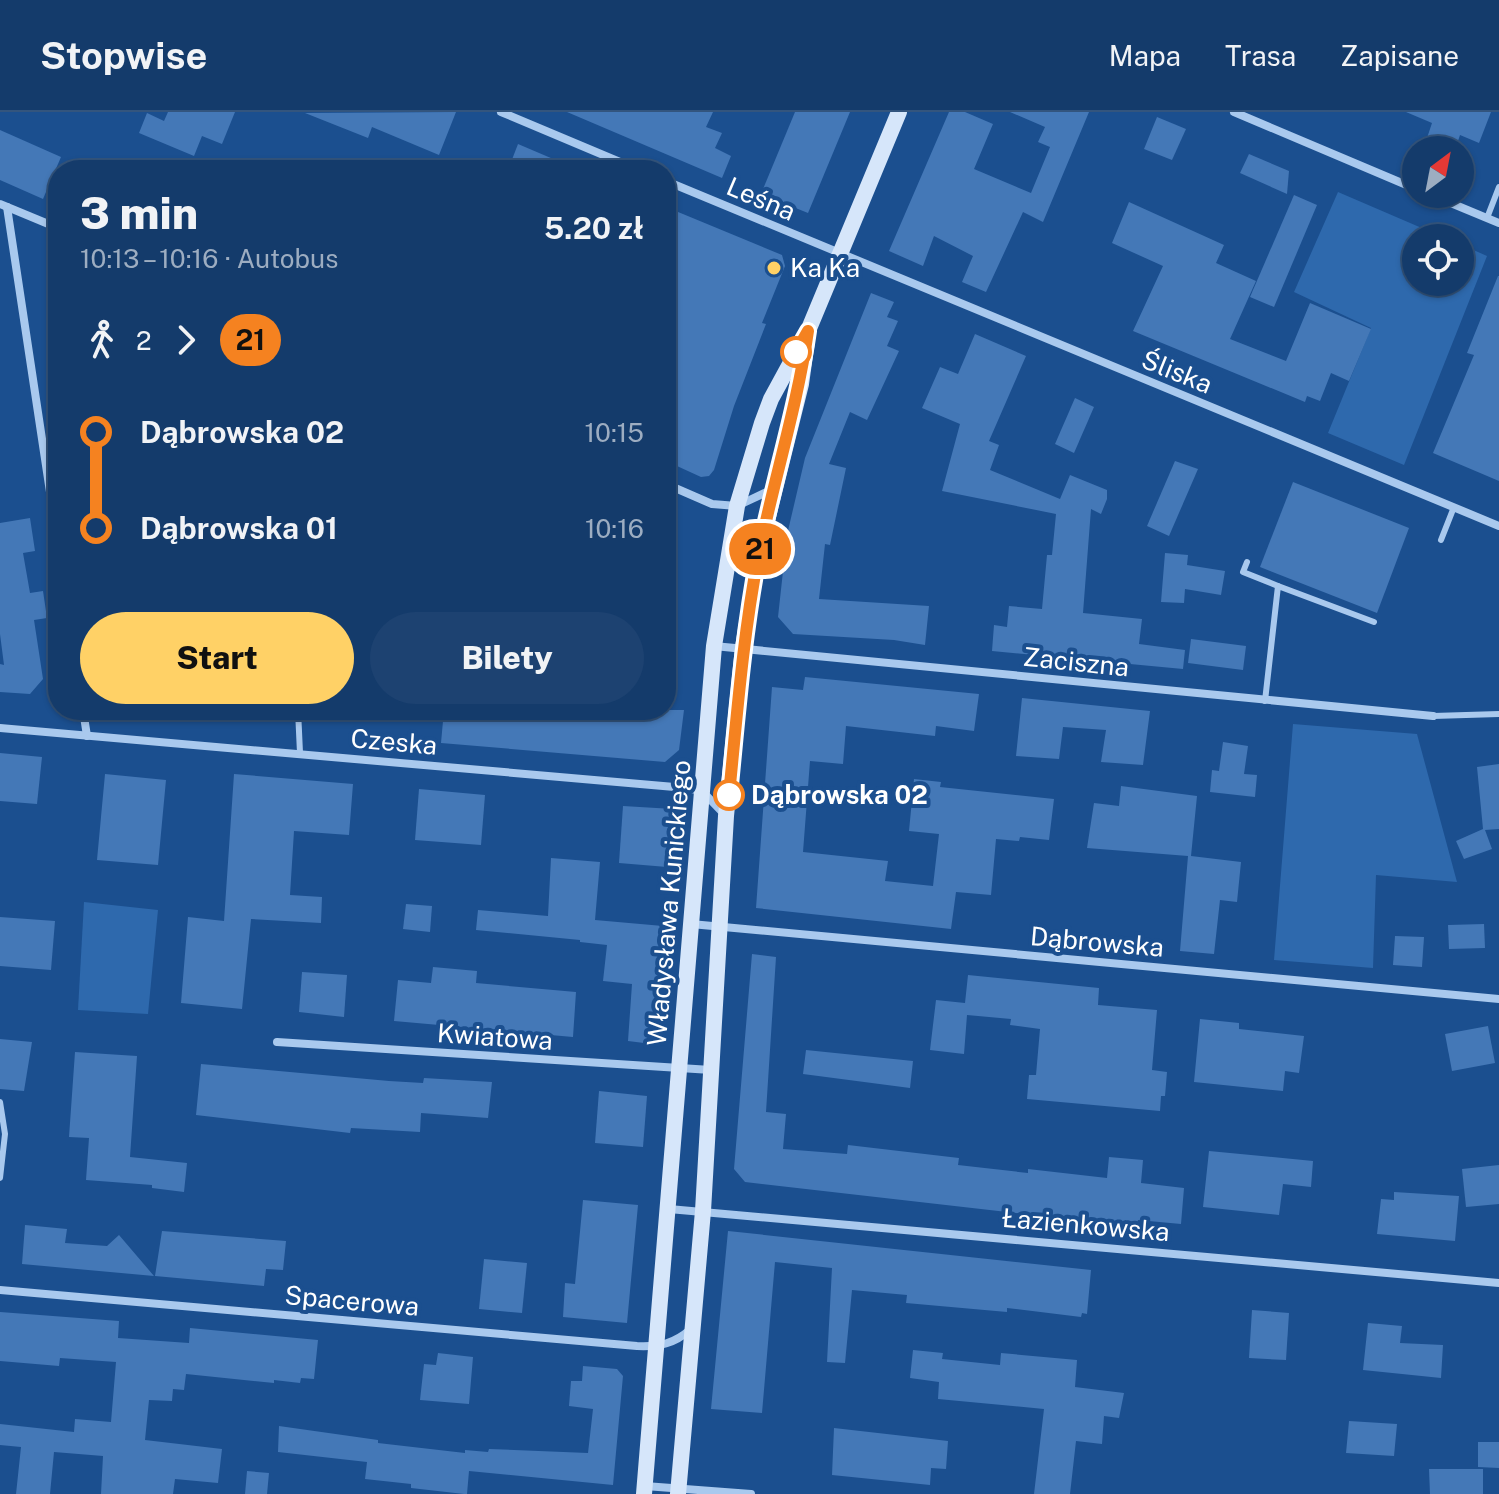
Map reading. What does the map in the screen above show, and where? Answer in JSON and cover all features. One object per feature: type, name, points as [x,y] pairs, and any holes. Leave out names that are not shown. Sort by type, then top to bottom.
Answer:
[{"type":"main road","name":"Władysława Kunickiego","points":[[644,1490],[714,646],[737,506],[771,399],[808,331],[899,112]]},
{"type":"main road","name":"Władysława Kunickiego","points":[[678,1491],[703,1211],[726,816],[743,647],[773,488],[801,384],[808,331]]},
{"type":"street","points":[[501,112],[615,160]]},
{"type":"street","points":[[1234,112],[1402,183]]},
{"type":"street","name":"Leśna","points":[[676,185],[840,255]]},
{"type":"street","points":[[3,205],[48,224]]},
{"type":"street","points":[[3,205],[48,483]]},
{"type":"street","points":[[1463,208],[1499,223]]},
{"type":"street","name":"Śliska","points":[[840,255],[1499,526]]},
{"type":"street","points":[[676,488],[712,504],[737,506],[773,488]]},
{"type":"street","name":"Zaciszna","points":[[714,646],[1433,716]]},
{"type":"street","points":[[85,720],[87,736]]},
{"type":"street","name":"Czeska","points":[[0,728],[702,791]]},
{"type":"street","points":[[702,791],[726,816]]},
{"type":"street","name":"Dąbrowska","points":[[691,924],[1499,999]]},
{"type":"street","name":"Kwiatowa","points":[[277,1042],[711,1070]]},
{"type":"street","name":"Łazienkowska","points":[[669,1209],[1499,1283]]},
{"type":"street","name":"Spacerowa","points":[[0,1290],[656,1346]]},
{"type":"street","points":[[656,1346],[677,1341],[694,1326]]},
{"type":"street","points":[[644,1490],[751,1494]]},
{"type":"lane","points":[[1487,218],[1499,187]]},
{"type":"lane","points":[[1441,540],[1454,507]]},
{"type":"lane","points":[[1247,562],[1243,572],[1374,622]]},
{"type":"lane","points":[[1265,701],[1278,586]]},
{"type":"lane","points":[[1433,716],[1499,714]]},
{"type":"lane","points":[[298,720],[300,753]]},
{"type":"lane","points":[[0,1102],[5,1134],[0,1178]]},
{"type":"shaded area","points":[[1338,192],[1412,224],[1402,224],[1402,296],[1471,296],[1404,465],[1328,433],[1371,328],[1294,292]]},
{"type":"shaded area","points":[[1474,250],[1487,256],[1474,289]]},
{"type":"shaded area","points":[[1293,724],[1417,734],[1457,882],[1376,875],[1373,968],[1274,960]]},
{"type":"shaded area","points":[[84,902],[158,910],[148,1014],[78,1010]]},
{"type":"building","points":[[168,112],[235,112],[222,144],[202,136],[194,156],[139,133],[147,113],[164,121]]},
{"type":"building","points":[[456,112],[439,155],[372,127],[368,138],[305,113]]},
{"type":"building","points":[[567,112],[713,112],[706,127],[722,133],[715,148],[731,156],[722,178]]},
{"type":"building","points":[[795,112],[850,112],[808,213],[761,194]]},
{"type":"building","points":[[949,112],[965,112],[993,124],[974,169],[1031,193],[1050,147],[1038,142],[1045,127],[1010,112],[1089,112],[1043,222],[1023,212],[986,292],[962,282],[973,256],[934,236],[923,266],[889,251]]},
{"type":"building","points":[[1406,112],[1491,112],[1479,143],[1474,141],[1474,136],[1428,136],[1432,123]]},
{"type":"building","points":[[1157,117],[1186,129],[1172,160],[1144,149]]},
{"type":"building","points":[[0,130],[61,157],[60,160],[48,160],[48,187],[43,199],[0,180]]},
{"type":"building","points":[[518,144],[556,160],[512,160]]},
{"type":"building","points":[[1249,154],[1289,171],[1287,194],[1240,173]]},
{"type":"building","points":[[1294,195],[1317,205],[1274,307],[1250,297]]},
{"type":"building","points":[[1129,202],[1224,245],[1216,263],[1256,281],[1230,339],[1286,361],[1310,303],[1371,329],[1349,381],[1331,373],[1320,401],[1307,396],[1305,402],[1133,331],[1163,266],[1112,243]]},
{"type":"building","points":[[676,211],[782,255],[785,266],[762,323],[766,324],[734,406],[714,470],[709,476],[701,477],[676,466]]},
{"type":"building","points":[[1498,276],[1499,481],[1433,453],[1474,355],[1467,353]]},
{"type":"building","points":[[871,293],[894,302],[887,317],[898,321],[887,346],[899,351],[867,420],[850,412],[829,464],[846,468],[830,545],[825,544],[819,599],[929,606],[925,645],[894,640],[793,634],[778,617],[787,535],[805,458]]},
{"type":"building","points":[[975,334],[1026,356],[989,441],[999,445],[990,470],[1060,499],[1070,475],[1107,490],[1101,514],[1091,509],[1083,613],[1142,619],[1139,644],[1185,650],[1183,669],[992,651],[994,625],[1007,627],[1009,606],[1042,609],[1047,555],[1052,555],[1056,514],[942,491],[960,424],[922,408],[940,367],[958,374]]},
{"type":"building","points":[[1075,398],[1094,407],[1074,453],[1055,444]]},
{"type":"building","points":[[1175,461],[1198,469],[1169,536],[1147,526]]},
{"type":"building","points":[[1293,482],[1409,528],[1377,613],[1260,567]]},
{"type":"building","points":[[30,518],[35,551],[23,553],[30,593],[43,591],[47,618],[34,620],[43,679],[30,694],[0,692],[0,664],[4,665],[0,634],[0,523]]},
{"type":"building","points":[[1165,553],[1188,555],[1187,565],[1225,571],[1221,595],[1185,589],[1184,603],[1161,602]]},
{"type":"building","points":[[1191,639],[1246,646],[1243,670],[1188,663]]},
{"type":"building","points":[[805,677],[979,694],[974,731],[936,726],[935,736],[846,726],[843,764],[810,761],[803,852],[888,861],[885,881],[933,886],[939,834],[909,831],[914,779],[941,782],[940,787],[1054,799],[1049,840],[1020,837],[1019,841],[996,839],[991,895],[956,892],[951,929],[756,908],[772,687],[803,690]]},
{"type":"building","points":[[1022,698],[1150,711],[1143,765],[1101,762],[1106,730],[1063,727],[1059,759],[1016,756]]},
{"type":"building","points":[[676,710],[684,710],[679,750],[665,762],[441,743],[443,720],[676,720]]},
{"type":"building","points":[[1223,742],[1248,746],[1244,774],[1257,775],[1255,797],[1210,792],[1212,770],[1219,771]]},
{"type":"building","points":[[0,753],[42,757],[37,804],[0,801]]},
{"type":"building","points":[[1499,764],[1499,829],[1485,830],[1492,849],[1464,859],[1456,841],[1483,829],[1477,767]]},
{"type":"building","points":[[105,774],[166,780],[158,865],[97,860]]},
{"type":"building","points":[[234,774],[353,784],[349,835],[294,831],[290,895],[322,897],[321,923],[251,919],[242,1009],[181,1003],[188,917],[224,921]]},
{"type":"building","points":[[1121,786],[1197,796],[1191,856],[1241,862],[1237,902],[1220,900],[1214,954],[1180,951],[1188,856],[1087,848],[1094,803],[1119,806]]},
{"type":"building","points":[[419,789],[485,795],[481,845],[415,840]]},
{"type":"building","points":[[623,806],[673,809],[667,867],[619,863]]},
{"type":"building","points":[[551,858],[600,862],[595,920],[663,926],[652,1044],[628,1041],[632,984],[603,981],[607,945],[476,930],[478,910],[548,916]]},
{"type":"building","points":[[406,904],[432,906],[430,932],[403,929]]},
{"type":"building","points":[[0,917],[55,921],[51,970],[0,966]]},
{"type":"building","points":[[1484,924],[1485,948],[1449,949],[1448,925]]},
{"type":"building","points":[[1395,936],[1424,937],[1422,967],[1393,965]]},
{"type":"building","points":[[752,954],[776,957],[766,1112],[786,1114],[783,1149],[847,1154],[848,1145],[959,1158],[958,1165],[1107,1178],[1109,1157],[1143,1160],[1141,1183],[1184,1188],[1181,1224],[1138,1220],[1137,1224],[1025,1214],[745,1182],[734,1169]]},
{"type":"building","points":[[433,967],[477,971],[476,983],[576,992],[573,1037],[394,1021],[398,980],[431,983]]},
{"type":"building","points":[[302,972],[347,975],[344,1017],[299,1012]]},
{"type":"building","points":[[968,975],[1099,988],[1098,1005],[1157,1010],[1152,1070],[1167,1072],[1160,1111],[1027,1099],[1029,1075],[1036,1075],[1040,1029],[1010,1025],[1011,1019],[967,1015],[964,1054],[930,1050],[936,1000],[965,1003]]},
{"type":"building","points":[[1200,1019],[1239,1023],[1239,1029],[1304,1036],[1299,1073],[1285,1071],[1283,1091],[1194,1082]]},
{"type":"building","points":[[1488,1026],[1495,1063],[1452,1071],[1445,1034]]},
{"type":"building","points":[[0,1039],[32,1042],[24,1091],[0,1089]]},
{"type":"building","points":[[806,1050],[913,1061],[910,1088],[803,1074]]},
{"type":"building","points":[[75,1052],[137,1056],[130,1157],[187,1163],[184,1192],[152,1188],[152,1185],[86,1180],[89,1138],[69,1137]]},
{"type":"building","points":[[201,1064],[389,1081],[423,1083],[424,1078],[492,1082],[488,1118],[421,1113],[420,1132],[351,1128],[350,1133],[196,1115]]},
{"type":"building","points":[[599,1091],[647,1096],[643,1147],[595,1143]]},
{"type":"building","points":[[1209,1151],[1313,1161],[1311,1187],[1283,1184],[1279,1215],[1203,1207]]},
{"type":"building","points":[[1499,1165],[1499,1204],[1466,1207],[1462,1169]]},
{"type":"building","points":[[1394,1192],[1459,1196],[1455,1241],[1377,1234],[1381,1199],[1394,1200]]},
{"type":"building","points":[[583,1200],[638,1205],[627,1323],[563,1317],[565,1283],[575,1284]]},
{"type":"building","points":[[25,1225],[67,1229],[65,1243],[107,1246],[119,1235],[154,1276],[22,1264]]},
{"type":"building","points":[[162,1231],[286,1241],[283,1270],[266,1269],[264,1286],[155,1276]]},
{"type":"building","points":[[728,1231],[1091,1270],[1087,1314],[1082,1313],[1081,1317],[1007,1308],[1007,1312],[906,1303],[907,1295],[852,1290],[845,1363],[827,1362],[832,1268],[775,1262],[762,1413],[711,1409]]},
{"type":"building","points":[[484,1259],[527,1263],[522,1313],[479,1309]]},
{"type":"building","points":[[1252,1310],[1289,1313],[1286,1360],[1249,1358]]},
{"type":"building","points":[[0,1312],[119,1321],[118,1338],[189,1343],[190,1328],[318,1340],[314,1379],[301,1378],[300,1383],[274,1380],[274,1383],[186,1374],[184,1390],[173,1389],[172,1401],[149,1400],[145,1440],[222,1449],[218,1483],[175,1479],[173,1494],[101,1494],[103,1456],[54,1452],[50,1494],[16,1494],[21,1447],[0,1445],[0,1424],[74,1432],[75,1419],[111,1422],[116,1362],[60,1358],[59,1366],[0,1361]]},
{"type":"building","points":[[1368,1323],[1402,1326],[1400,1343],[1443,1345],[1441,1378],[1363,1370]]},
{"type":"building","points":[[913,1350],[943,1353],[942,1359],[1000,1365],[1001,1353],[1077,1360],[1075,1387],[1124,1393],[1119,1418],[1104,1416],[1102,1444],[1076,1441],[1070,1494],[1034,1494],[1044,1409],[938,1399],[939,1382],[910,1378]]},
{"type":"building","points":[[438,1353],[473,1357],[469,1404],[420,1400],[424,1364],[436,1365]]},
{"type":"building","points":[[583,1366],[617,1369],[623,1376],[613,1485],[469,1471],[467,1494],[464,1494],[365,1479],[367,1462],[278,1452],[279,1426],[378,1440],[378,1443],[465,1453],[465,1450],[488,1452],[489,1449],[588,1453],[593,1409],[569,1406],[571,1381],[582,1381]]},
{"type":"building","points":[[1349,1421],[1397,1424],[1394,1456],[1346,1453]]},
{"type":"building","points":[[834,1428],[948,1441],[946,1469],[931,1468],[930,1485],[832,1475]]},
{"type":"building","points":[[1478,1442],[1499,1442],[1499,1468],[1478,1467]]},
{"type":"building","points":[[1429,1469],[1483,1469],[1483,1494],[1430,1494]]},
{"type":"building","points":[[247,1471],[269,1473],[267,1494],[245,1494]]},
{"type":"bus line","name":"21","points":[[729,795],[743,647],[752,590],[773,488],[801,384],[808,331],[796,352]]},
{"type":"place","name":"Ka Ka","points":[[774,268]]},
{"type":"place","name":"Dąbrowska 02","points":[[729,795]]}]
